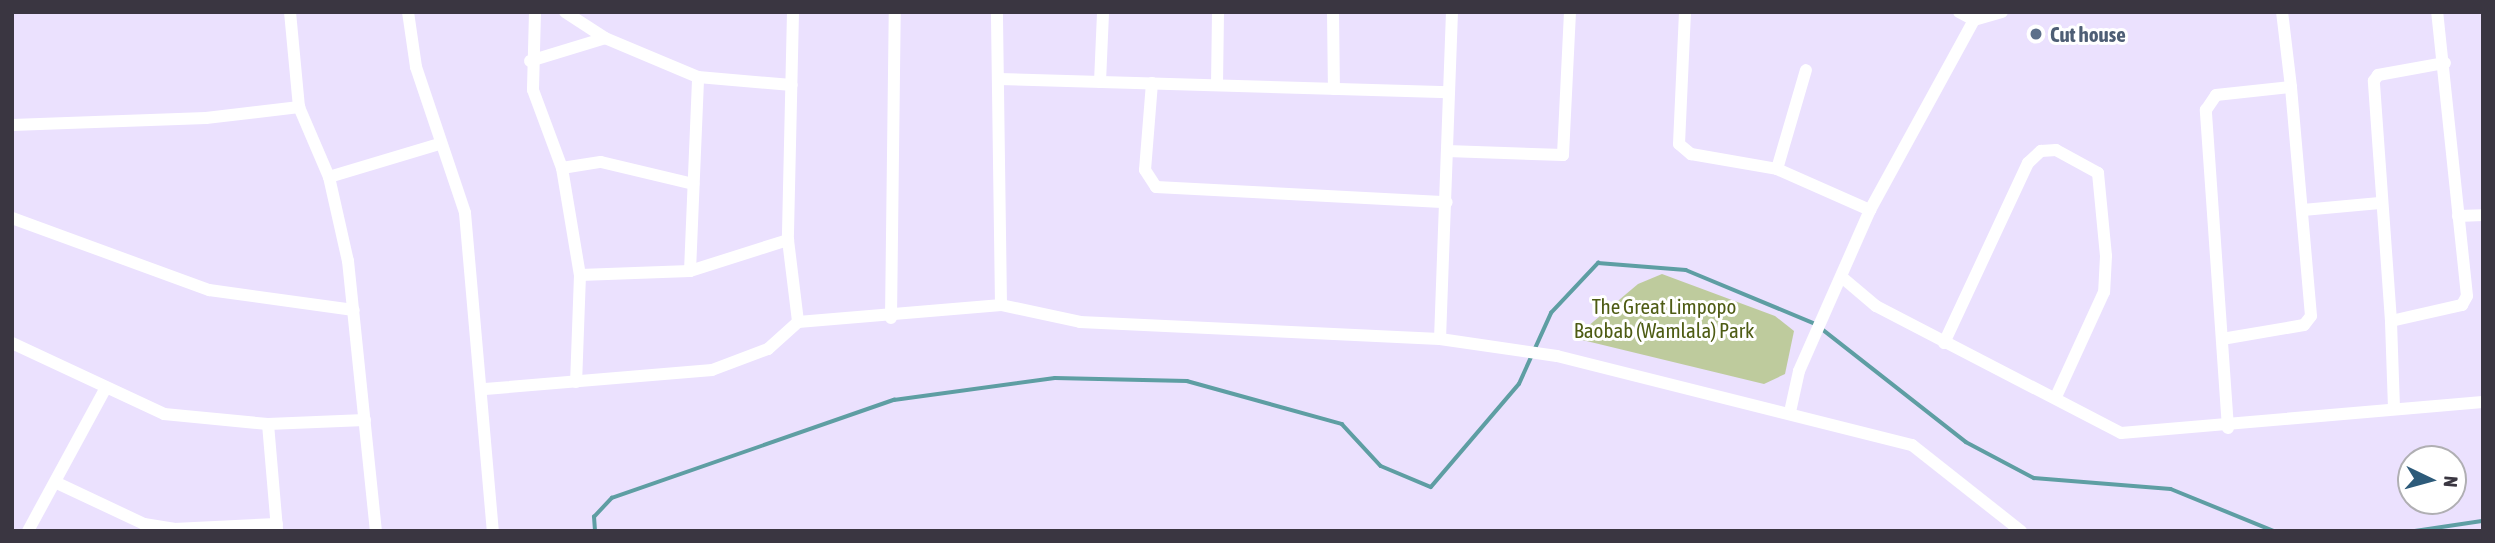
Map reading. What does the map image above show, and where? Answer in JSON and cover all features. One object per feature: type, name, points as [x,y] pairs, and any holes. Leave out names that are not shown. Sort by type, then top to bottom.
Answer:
[{"type":"street","points":[[290,12],[299,107],[329,177],[354,310],[376,531]]},
{"type":"street","points":[[408,12],[416,67],[439,144],[465,213],[485,389],[493,531]]},
{"type":"street","points":[[535,12],[530,61],[533,90],[562,168],[580,275],[576,382]]},
{"type":"street","points":[[565,12],[605,38],[698,77],[792,85]]},
{"type":"street","points":[[793,12],[788,240],[798,322]]},
{"type":"street","points":[[891,318],[895,12]]},
{"type":"street","points":[[997,12],[1001,305]]},
{"type":"street","points":[[1100,82],[1103,12]]},
{"type":"street","points":[[1217,85],[1218,12]]},
{"type":"street","points":[[1333,12],[1334,89]]},
{"type":"street","points":[[1440,339],[1452,12]]},
{"type":"street","points":[[1447,151],[1563,155],[1570,12]]},
{"type":"street","points":[[1685,12],[1679,144],[1691,154],[1777,170],[1870,210]]},
{"type":"street","points":[[1959,12],[1974,20],[2002,12]]},
{"type":"street","points":[[2222,339],[2309,321],[2303,210],[2282,12]]},
{"type":"street","points":[[2391,321],[2465,301],[2445,63],[2437,12]]},
{"type":"street","points":[[1790,412],[1814,340],[1844,279],[1870,210],[1974,20]]},
{"type":"street","points":[[530,61],[605,38]]},
{"type":"street","points":[[2394,408],[2391,321],[2380,203],[2374,81],[2378,75],[2445,63]]},
{"type":"street","points":[[1777,170],[1805,70]]},
{"type":"street","points":[[690,271],[698,77]]},
{"type":"street","points":[[999,79],[1449,92]]},
{"type":"street","points":[[1152,83],[1145,170],[1156,187],[1447,202]]},
{"type":"street","points":[[2228,428],[2207,103],[2216,95],[2291,88]]},
{"type":"street","points":[[12,125],[206,118],[299,107]]},
{"type":"street","points":[[329,177],[439,144]]},
{"type":"street","points":[[1944,343],[2028,163],[2041,151],[2056,150],[2098,173],[2106,256],[2104,292],[2056,397]]},
{"type":"street","points":[[562,168],[601,162],[692,184]]},
{"type":"street","points":[[2303,210],[2380,203]]},
{"type":"street","points":[[2458,216],[2483,215]]},
{"type":"street","points":[[12,218],[209,290],[354,310]]},
{"type":"street","points":[[580,275],[690,271],[788,240]]},
{"type":"street","points":[[1844,279],[1876,306],[2121,433],[2228,428],[2394,408],[2483,402]]},
{"type":"street","points":[[485,389],[712,370],[768,349],[798,322],[891,318],[1001,305],[1080,322],[1440,339],[1513,346],[1790,412],[1912,445],[2021,531]]},
{"type":"street","points":[[12,343],[103,391],[164,414],[268,424],[365,420]]},
{"type":"street","points":[[28,531],[57,483],[103,391]]},
{"type":"street","points":[[57,483],[145,524],[174,530],[277,527],[268,424]]},
{"type":"green space","name":"The Great Limpopo Baobab (Wamlala) Park","points":[[1662,274],[1775,316],[1794,331],[1785,374],[1764,384],[1574,338],[1638,284]]},
{"type":"waterway","points":[[595,531],[594,517],[612,498],[894,400],[1055,378],[1187,381],[1342,424],[1381,466],[1431,487],[1519,384],[1551,313],[1598,263],[1686,270],[1816,324]]},
{"type":"waterway","points":[[1822,329],[1966,442],[2034,478],[2171,489],[2274,531]]},
{"type":"waterway","points":[[2415,531],[2483,521]]},
{"type":"place","name":"Cut house","points":[[2036,34]]}]
